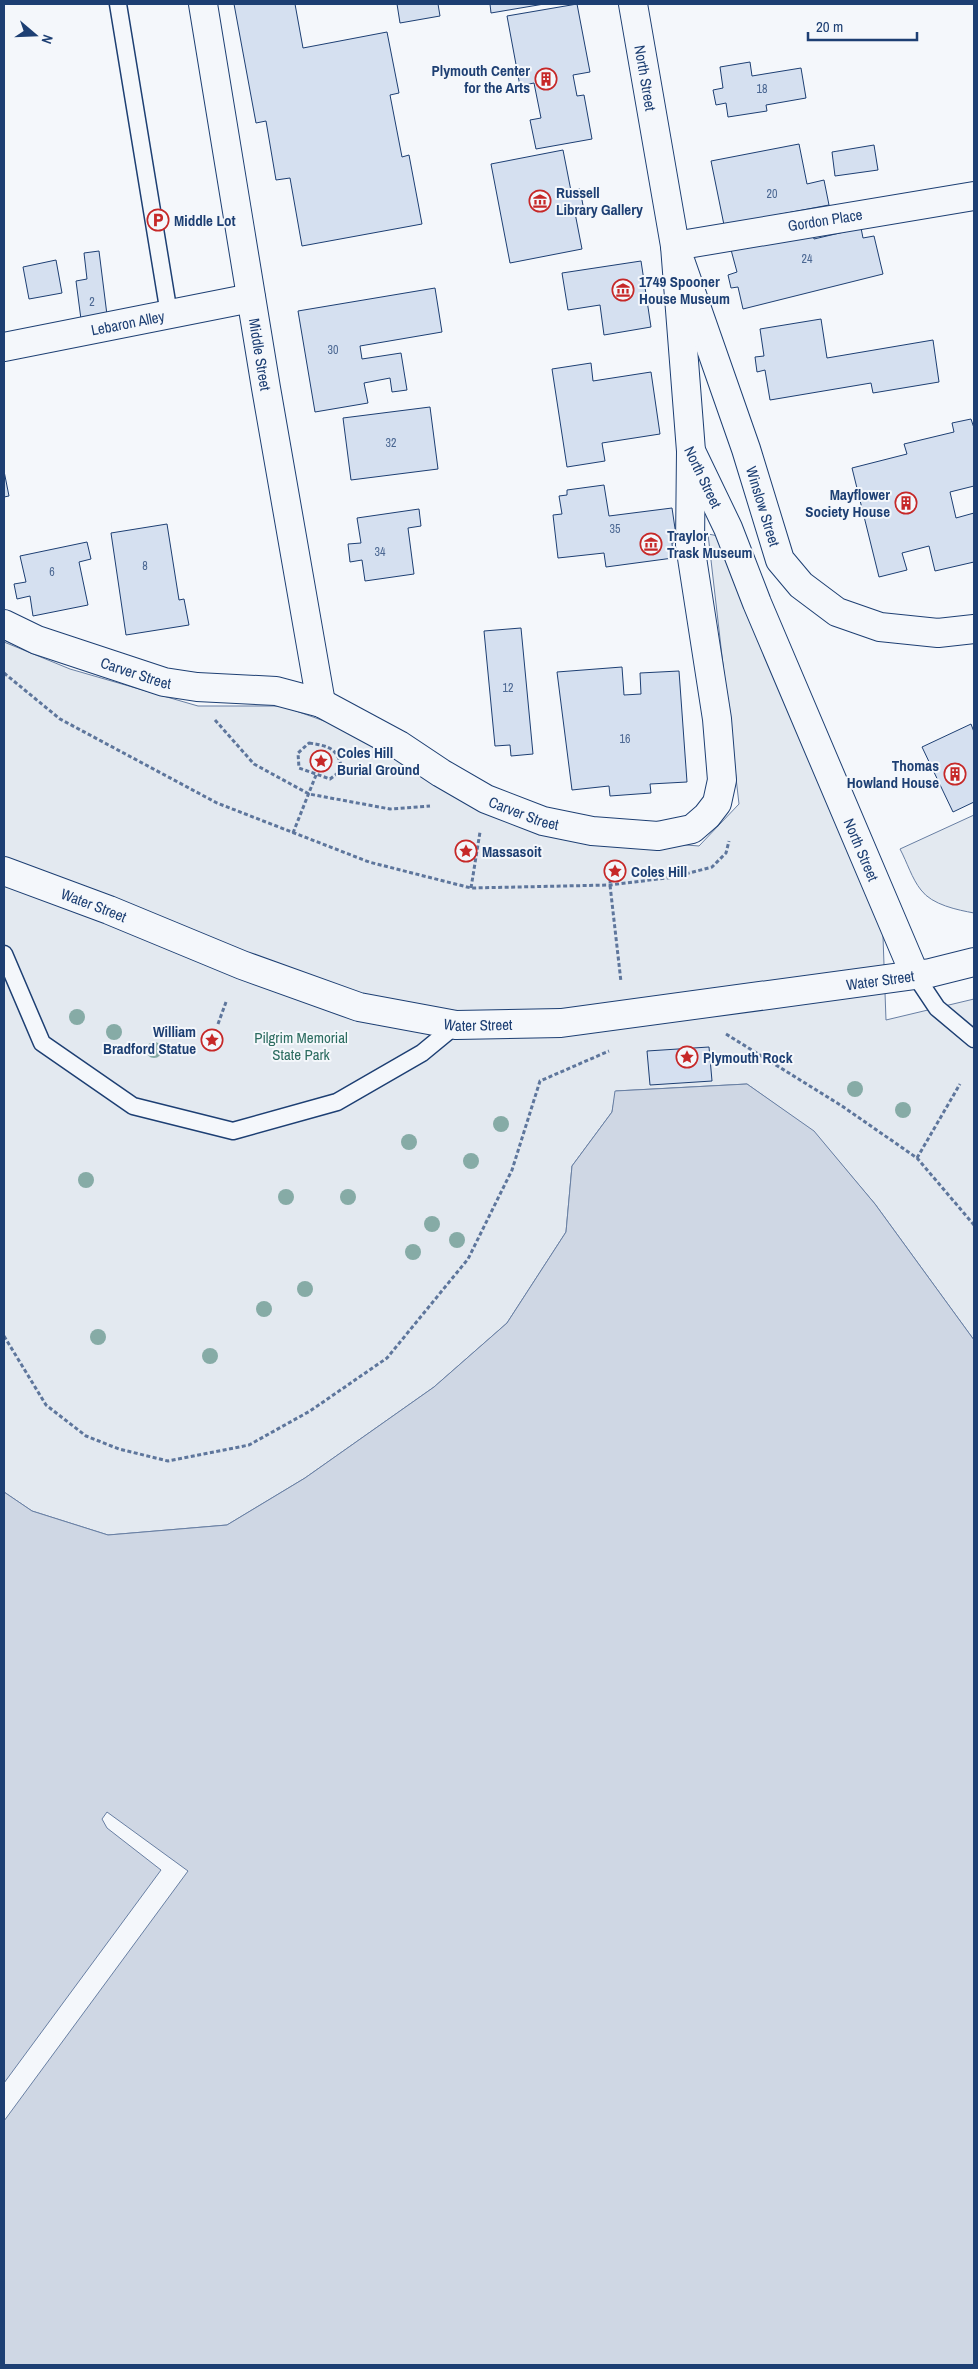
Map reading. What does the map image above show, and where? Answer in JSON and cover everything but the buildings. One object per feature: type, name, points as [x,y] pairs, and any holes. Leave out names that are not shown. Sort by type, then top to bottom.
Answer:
[{"type":"street","name":"Middle Street","points":[[203,4],[251,298],[321,703]]},
{"type":"street","name":"North Street","points":[[632,4],[676,246],[691,451],[728,528],[757,603],[915,975]]},
{"type":"street","name":"Gordon Place","points":[[676,246],[974,196]]},
{"type":"street","name":"Winslow Street","points":[[676,246],[746,449],[780,560],[801,585],[837,612],[880,627],[938,633],[974,629]]},
{"type":"street","name":"Lebaron Alley","points":[[4,347],[251,298]]},
{"type":"street","name":"Carver Street","points":[[4,624],[37,640],[164,682],[197,687],[276,691],[321,703],[383,736],[486,798],[544,821],[592,830],[658,836],[692,829],[707,816],[717,803],[722,780],[717,720],[690,544],[691,451]]},
{"type":"street","name":"Water Street","points":[[4,871],[109,910],[242,965],[359,1007],[456,1025],[561,1023],[915,975],[974,962]]},
{"type":"lane","points":[[118,4],[169,314]]},
{"type":"lane","points":[[4,954],[42,1043],[133,1106],[233,1131],[337,1102],[422,1053],[456,1025]]},
{"type":"lane","points":[[915,975],[937,1008],[974,1039]]},
{"type":"path","points":[[4,672],[60,719],[217,803],[369,862],[471,888],[610,885],[674,877],[712,867],[726,853],[730,838],[707,816]]},
{"type":"path","points":[[197,687],[210,714],[254,764],[309,794],[390,809],[434,806]]},
{"type":"path","points":[[308,742],[328,746],[340,757],[342,770],[330,779],[316,775],[299,768],[298,753],[308,742]]},
{"type":"path","points":[[293,832],[316,775]]},
{"type":"path","points":[[471,888],[481,824]]},
{"type":"path","points":[[610,885],[621,979]]},
{"type":"path","points":[[218,1024],[226,1002]]},
{"type":"path","points":[[726,1034],[842,1106],[917,1158],[974,1225]]},
{"type":"path","points":[[4,1336],[46,1405],[86,1436],[119,1449],[168,1461],[249,1445],[310,1412],[387,1358],[468,1259],[512,1170],[540,1081],[612,1050]]},
{"type":"path","points":[[917,1158],[960,1084]]},
{"type":"green space","name":"Pilgrim Memorial State Park","points":[[708,534],[724,537],[882,909],[886,1020],[974,999],[974,1340],[875,1204],[814,1132],[747,1084],[616,1091],[612,1112],[572,1166],[566,1232],[507,1323],[434,1387],[305,1478],[227,1525],[108,1535],[32,1511],[4,1492],[4,642],[70,669],[198,706],[282,706],[344,728],[588,837],[699,846],[739,804]]},
{"type":"green space","points":[[974,815],[974,913],[938,903],[926,895],[915,881],[900,849]]},
{"type":"shaded area","points":[[747,1084],[814,1131],[875,1204],[974,1340],[974,2365],[4,2365],[4,1492],[32,1511],[108,1535],[227,1525],[305,1478],[434,1387],[507,1323],[566,1232],[572,1166],[612,1112],[615,1091]]},
{"type":"pier","points":[[107,1812],[188,1871],[4,2121],[4,2083],[161,1870],[107,1828],[102,1819]]},
{"type":"place","name":"Plymouth Center for the Arts","points":[[546,79]]},
{"type":"place","name":"Russell Library Gallery","points":[[540,201]]},
{"type":"place","name":"Middle Lot","points":[[158,220]]},
{"type":"place","name":"1749 Spooner House Museum","points":[[623,290]]},
{"type":"place","name":"Mayflower Society House","points":[[906,503]]},
{"type":"place","name":"Traylor Trask Museum","points":[[651,544]]},
{"type":"place","name":"Coles Hill Burial Ground","points":[[321,761]]},
{"type":"place","name":"Thomas Howland House","points":[[955,774]]},
{"type":"place","name":"Massasoit","points":[[466,851]]},
{"type":"place","name":"Coles Hill","points":[[615,871]]},
{"type":"place","name":"William Bradford Statue","points":[[212,1040]]},
{"type":"place","name":"Plymouth Rock","points":[[687,1057]]}]
